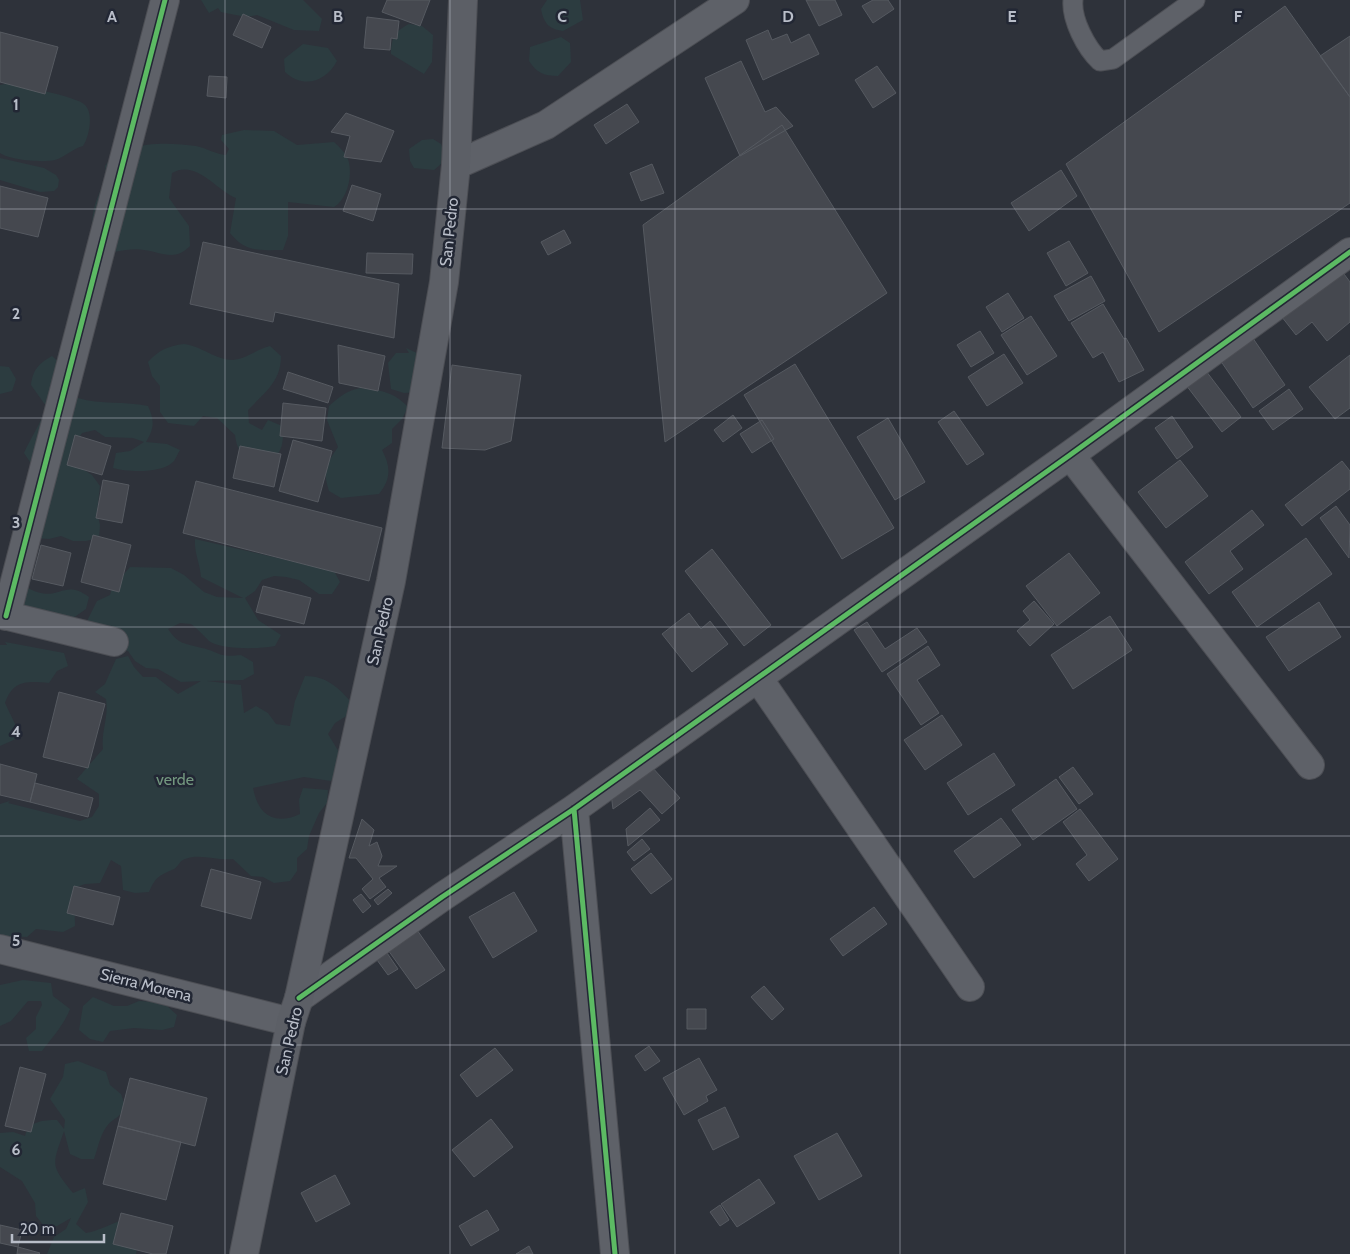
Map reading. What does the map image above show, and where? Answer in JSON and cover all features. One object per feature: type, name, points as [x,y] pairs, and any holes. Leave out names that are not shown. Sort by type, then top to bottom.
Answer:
[{"type":"main road","name":"San Pedro","points":[[244,1254],[295,1010],[391,581],[444,282],[456,165],[462,0]]},
{"type":"street","points":[[114,642],[3,615],[165,0]]},
{"type":"street","points":[[456,165],[546,125],[735,0]]},
{"type":"street","points":[[295,1010],[442,897],[574,810],[1350,252]]},
{"type":"street","points":[[1070,455],[1310,765]]},
{"type":"street","points":[[758,678],[970,987]]},
{"type":"street","points":[[574,810],[615,1254]]},
{"type":"street","name":"Sierra Morena","points":[[0,949],[295,1010]]},
{"type":"lane","points":[[1074,0],[1072,10],[1092,53],[1100,61],[1113,59],[1195,0]]},
{"type":"green space","points":[[201,0],[303,0],[322,19],[319,31],[294,30],[257,15],[246,17],[221,12],[218,8],[209,13]]},
{"type":"green space","points":[[547,0],[580,0],[583,20],[563,31],[554,29],[546,22],[541,9]]},
{"type":"green space","points":[[409,24],[422,26],[433,35],[432,62],[424,74],[391,54],[392,44],[397,32]]},
{"type":"green space","points":[[561,37],[570,43],[571,62],[558,76],[538,71],[529,61],[530,47]]},
{"type":"green space","points":[[303,44],[328,48],[337,61],[327,74],[314,81],[306,82],[299,80],[285,72],[284,59]]},
{"type":"green space","points":[[3,82],[71,98],[85,105],[88,109],[90,125],[83,146],[59,159],[50,161],[19,159],[0,153],[0,85],[6,84]]},
{"type":"green space","points":[[244,130],[274,131],[297,145],[334,142],[347,157],[349,163],[350,177],[346,192],[334,207],[288,202],[288,236],[283,250],[254,249],[247,247],[236,239],[230,233],[236,198],[206,177],[189,170],[172,173],[169,198],[189,226],[190,246],[184,251],[173,255],[140,249],[112,252],[92,230],[95,203],[107,179],[105,166],[123,151],[147,145],[173,144],[196,146],[226,155],[229,149],[221,140],[222,135]]},
{"type":"green space","points":[[433,139],[441,144],[445,155],[441,164],[434,170],[414,168],[410,161],[409,149],[422,140]]},
{"type":"green space","points":[[0,158],[44,168],[56,175],[59,180],[58,187],[54,191],[40,192],[0,180]]},
{"type":"green space","points":[[184,344],[233,360],[270,346],[281,356],[275,380],[248,410],[249,423],[262,430],[268,420],[282,426],[282,445],[272,461],[252,458],[242,453],[235,435],[217,418],[203,416],[194,426],[168,423],[160,412],[160,386],[152,376],[148,362],[164,349]]},
{"type":"green space","points":[[406,348],[419,354],[417,392],[404,393],[391,389],[388,363],[396,353],[409,353]]},
{"type":"green space","points":[[52,356],[71,373],[78,398],[95,402],[148,406],[153,425],[146,442],[167,444],[180,450],[174,461],[162,468],[136,471],[113,468],[116,453],[130,451],[144,442],[133,438],[105,437],[95,430],[82,433],[75,444],[81,468],[92,475],[100,486],[97,512],[100,525],[99,538],[86,541],[73,541],[61,536],[49,539],[22,537],[38,474],[24,453],[46,406],[31,385],[37,368]]},
{"type":"green space","points":[[0,366],[9,367],[16,379],[12,391],[0,394]]},
{"type":"green space","points":[[361,388],[392,395],[408,407],[402,419],[392,429],[392,443],[382,450],[387,462],[388,478],[379,494],[341,498],[329,491],[325,472],[338,447],[327,420],[329,406],[347,392]]},
{"type":"green space","name":"verde","points":[[195,539],[334,571],[340,582],[332,594],[319,594],[299,580],[274,576],[262,580],[255,591],[245,598],[258,620],[281,635],[275,646],[251,648],[214,644],[191,624],[180,623],[168,629],[182,643],[223,655],[241,655],[253,662],[254,674],[243,680],[207,681],[241,685],[244,713],[256,706],[268,713],[276,724],[290,726],[295,701],[305,676],[319,678],[331,683],[351,702],[348,715],[335,723],[328,734],[342,757],[339,770],[331,781],[304,777],[253,788],[255,797],[263,811],[269,816],[282,819],[300,814],[299,800],[303,788],[328,790],[327,803],[319,813],[309,836],[307,849],[297,858],[297,871],[290,881],[274,883],[263,877],[251,876],[233,859],[191,857],[183,860],[175,868],[158,877],[149,892],[135,893],[123,890],[121,866],[111,860],[100,883],[85,884],[74,888],[75,926],[63,932],[36,929],[27,937],[0,936],[0,804],[10,801],[8,803],[80,821],[92,817],[99,806],[99,794],[77,779],[103,749],[107,706],[106,699],[95,692],[105,684],[116,659],[128,656],[134,667],[143,677],[156,677],[178,694],[201,681],[181,682],[158,669],[146,668],[135,661],[128,651],[116,648],[86,623],[97,601],[110,595],[112,588],[130,567],[171,568],[184,575],[204,592],[217,597],[243,598],[201,577],[195,549]]},
{"type":"green space","points":[[29,562],[28,588],[47,594],[66,590],[80,592],[89,597],[86,609],[66,623],[9,604]]},
{"type":"green space","points":[[5,642],[64,653],[68,666],[57,671],[49,683],[28,682],[12,690],[5,703],[16,726],[18,738],[0,746],[0,645],[7,645]]},
{"type":"green space","points":[[23,980],[51,983],[53,996],[70,1009],[62,1025],[42,1051],[29,1051],[26,1038],[36,1029],[36,1017],[42,1005],[41,1001],[28,1001],[11,1021],[0,1026],[0,985]]},
{"type":"green space","points":[[93,997],[114,1006],[127,1006],[139,1001],[154,1002],[167,1006],[177,1015],[174,1027],[162,1030],[134,1028],[110,1031],[103,1042],[90,1039],[79,1030],[83,1006]]},
{"type":"green space","points":[[78,1061],[106,1072],[110,1085],[121,1094],[125,1106],[105,1130],[94,1159],[81,1159],[70,1154],[64,1131],[55,1164],[60,1176],[73,1193],[85,1188],[88,1202],[76,1224],[86,1233],[125,1220],[138,1242],[136,1254],[47,1254],[54,1237],[66,1229],[71,1218],[57,1226],[44,1226],[36,1216],[35,1203],[22,1181],[0,1167],[0,1133],[13,1132],[25,1136],[33,1124],[47,1120],[57,1120],[64,1129],[65,1120],[50,1099],[63,1077],[65,1064]]},
{"type":"building","points":[[387,0],[430,0],[420,26],[382,12]]},
{"type":"building","points":[[806,0],[835,0],[842,15],[819,26]]},
{"type":"building","points":[[873,0],[888,0],[894,9],[873,23],[862,6]]},
{"type":"building","points":[[1285,6],[1350,97],[1350,203],[1159,332],[1066,164]]},
{"type":"building","points":[[243,14],[271,27],[262,48],[233,35]]},
{"type":"building","points":[[367,17],[399,21],[397,39],[391,38],[390,50],[364,48]]},
{"type":"building","points":[[768,30],[772,40],[787,34],[791,43],[809,34],[819,54],[763,80],[746,40]]},
{"type":"building","points":[[0,32],[58,47],[45,94],[0,82]]},
{"type":"building","points":[[1350,36],[1350,97],[1320,56]]},
{"type":"building","points":[[741,61],[765,112],[776,107],[793,126],[740,156],[705,78]]},
{"type":"building","points":[[877,66],[896,93],[873,108],[855,80]]},
{"type":"building","points":[[209,76],[227,77],[226,98],[207,96]]},
{"type":"building","points":[[627,104],[639,122],[606,144],[594,125]]},
{"type":"building","points":[[346,113],[394,131],[381,162],[344,157],[350,136],[331,132]]},
{"type":"building","points":[[782,125],[887,293],[665,442],[643,225]]},
{"type":"building","points":[[652,164],[664,193],[641,201],[630,173]]},
{"type":"building","points":[[1061,170],[1077,196],[1029,231],[1011,203]]},
{"type":"building","points":[[352,185],[381,194],[373,221],[343,211]]},
{"type":"building","points":[[0,186],[48,198],[38,237],[0,228]]},
{"type":"building","points":[[564,230],[571,243],[548,255],[541,242]]},
{"type":"building","points":[[1069,241],[1088,273],[1066,286],[1047,253]]},
{"type":"building","points":[[203,242],[399,284],[394,338],[275,312],[273,322],[190,304]]},
{"type":"building","points":[[367,253],[413,254],[412,274],[366,273]]},
{"type":"building","points":[[1338,266],[1350,282],[1350,322],[1327,341],[1312,322],[1296,335],[1278,312]]},
{"type":"building","points":[[1091,276],[1105,301],[1069,321],[1054,296]]},
{"type":"building","points":[[1008,293],[1024,318],[1002,332],[986,307]]},
{"type":"building","points":[[1103,304],[1124,339],[1126,338],[1144,370],[1119,382],[1103,352],[1093,358],[1071,323]]},
{"type":"building","points":[[1031,316],[1057,356],[1027,375],[1001,335]]},
{"type":"building","points":[[980,331],[994,353],[971,367],[957,345]]},
{"type":"building","points":[[1250,334],[1285,385],[1253,408],[1218,357]]},
{"type":"building","points":[[338,345],[385,356],[378,391],[339,383]]},
{"type":"building","points":[[1004,354],[1023,383],[987,406],[968,377]]},
{"type":"building","points":[[1350,355],[1350,408],[1335,419],[1309,387]]},
{"type":"building","points":[[795,364],[894,528],[842,559],[744,395]]},
{"type":"building","points":[[452,365],[521,375],[511,441],[485,450],[442,448]]},
{"type":"building","points":[[1206,371],[1241,417],[1222,432],[1186,385]]},
{"type":"building","points":[[288,372],[333,387],[328,403],[283,389]]},
{"type":"building","points":[[1289,389],[1303,409],[1273,430],[1259,411]]},
{"type":"building","points":[[283,403],[326,408],[322,441],[280,436]]},
{"type":"building","points":[[954,411],[984,454],[967,465],[938,422]]},
{"type":"building","points":[[733,415],[742,428],[723,442],[714,430]]},
{"type":"building","points":[[1172,416],[1193,447],[1177,459],[1155,428]]},
{"type":"building","points":[[888,418],[925,482],[895,500],[857,437]]},
{"type":"building","points":[[762,420],[774,439],[752,453],[740,434]]},
{"type":"building","points":[[75,435],[111,446],[102,475],[67,465]]},
{"type":"building","points":[[293,440],[332,451],[318,502],[279,491]]},
{"type":"building","points":[[240,446],[281,454],[274,487],[233,478]]},
{"type":"building","points":[[1180,460],[1208,496],[1166,528],[1138,492]]},
{"type":"building","points":[[1342,461],[1350,471],[1350,489],[1302,526],[1285,505]]},
{"type":"building","points":[[103,480],[129,485],[122,523],[96,518]]},
{"type":"building","points":[[196,481],[382,528],[369,581],[183,533]]},
{"type":"building","points":[[1336,506],[1350,525],[1349,558],[1320,518]]},
{"type":"building","points":[[1252,510],[1264,525],[1230,551],[1243,569],[1209,594],[1185,562]]},
{"type":"building","points":[[93,535],[131,545],[119,592],[81,582]]},
{"type":"building","points":[[1306,538],[1332,574],[1257,627],[1232,592]]},
{"type":"building","points":[[41,545],[71,553],[63,586],[32,579]]},
{"type":"building","points":[[712,549],[771,625],[744,646],[685,571]]},
{"type":"building","points":[[1069,553],[1100,593],[1057,626],[1026,586]]},
{"type":"building","points":[[263,586],[311,598],[304,624],[256,612]]},
{"type":"building","points":[[1034,601],[1054,624],[1030,646],[1017,631],[1030,620],[1023,611]]},
{"type":"building","points":[[1319,602],[1341,637],[1289,671],[1266,637]]},
{"type":"building","points":[[689,613],[701,629],[710,621],[728,644],[692,672],[662,634]]},
{"type":"building","points":[[1110,616],[1132,650],[1073,689],[1051,655]]},
{"type":"building","points":[[867,622],[885,649],[917,628],[927,642],[882,672],[854,630]]},
{"type":"building","points":[[928,646],[940,665],[917,680],[939,713],[921,725],[887,674]]},
{"type":"building","points":[[59,692],[105,704],[88,768],[43,757]]},
{"type":"building","points":[[942,715],[962,745],[925,770],[904,740]]},
{"type":"building","points":[[994,753],[1015,785],[968,815],[947,783]]},
{"type":"building","points":[[0,764],[37,774],[30,802],[0,795]]},
{"type":"building","points":[[651,766],[680,798],[662,814],[640,790],[613,809],[610,786]]},
{"type":"building","points":[[1073,767],[1093,794],[1079,804],[1059,777]]},
{"type":"building","points":[[1056,779],[1077,809],[1033,840],[1012,810]]},
{"type":"building","points":[[35,783],[93,798],[88,817],[30,802]]},
{"type":"building","points":[[650,808],[660,820],[628,846],[626,829]]},
{"type":"building","points":[[1080,809],[1118,859],[1089,881],[1076,864],[1087,855],[1063,822]]},
{"type":"building","points":[[1001,818],[1021,845],[974,878],[954,851]]},
{"type":"building","points":[[362,819],[374,830],[369,846],[377,842],[382,856],[378,866],[397,866],[379,878],[386,887],[370,899],[362,889],[373,879],[356,858],[349,858]]},
{"type":"building","points":[[642,839],[650,849],[634,861],[627,852]]},
{"type":"building","points":[[651,853],[672,879],[651,894],[631,869]]},
{"type":"building","points":[[211,869],[261,882],[251,919],[201,906]]},
{"type":"building","points":[[74,886],[120,897],[113,925],[67,913]]},
{"type":"building","points":[[388,889],[392,893],[378,905],[374,900]]},
{"type":"building","points":[[514,892],[537,931],[493,958],[469,917]]},
{"type":"building","points":[[361,894],[371,906],[363,913],[353,900]]},
{"type":"building","points":[[874,907],[887,924],[843,956],[830,939]]},
{"type":"building","points":[[417,930],[445,970],[416,989],[388,950]]},
{"type":"building","points":[[387,953],[398,969],[388,975],[377,960]]},
{"type":"building","points":[[764,986],[784,1009],[772,1020],[751,997]]},
{"type":"building","points":[[687,1009],[706,1009],[706,1029],[687,1029]]},
{"type":"building","points":[[649,1046],[660,1061],[645,1071],[635,1056]]},
{"type":"building","points":[[495,1048],[513,1070],[477,1097],[460,1075]]},
{"type":"building","points":[[699,1058],[717,1090],[706,1096],[708,1101],[684,1115],[663,1078]]},
{"type":"building","points":[[20,1067],[46,1074],[31,1132],[5,1126]]},
{"type":"building","points":[[130,1078],[207,1098],[195,1146],[118,1126]]},
{"type":"building","points":[[725,1107],[739,1137],[713,1150],[698,1120]]},
{"type":"building","points":[[491,1119],[513,1147],[474,1177],[452,1150]]},
{"type":"building","points":[[118,1126],[181,1142],[166,1200],[103,1184]]},
{"type":"building","points":[[837,1133],[862,1176],[819,1200],[794,1156]]},
{"type":"building","points":[[335,1175],[350,1204],[316,1222],[301,1193]]},
{"type":"building","points":[[759,1179],[775,1203],[737,1227],[721,1204]]},
{"type":"building","points":[[720,1205],[729,1220],[720,1226],[710,1212]]},
{"type":"building","points":[[487,1210],[499,1230],[471,1246],[459,1226]]},
{"type":"building","points":[[121,1213],[173,1226],[166,1254],[153,1254],[113,1244]]},
{"type":"building","points":[[0,1225],[22,1230],[18,1247],[0,1243]]},
{"type":"building","points":[[529,1246],[533,1254],[516,1254]]},
{"type":"building","points":[[18,1247],[40,1253],[17,1254]]},
{"type":"cycle path","points":[[6,616],[165,0]]},
{"type":"cycle path","points":[[299,998],[442,897],[574,809],[1070,455],[1350,252]]},
{"type":"cycle path","points":[[574,809],[615,1254]]}]
